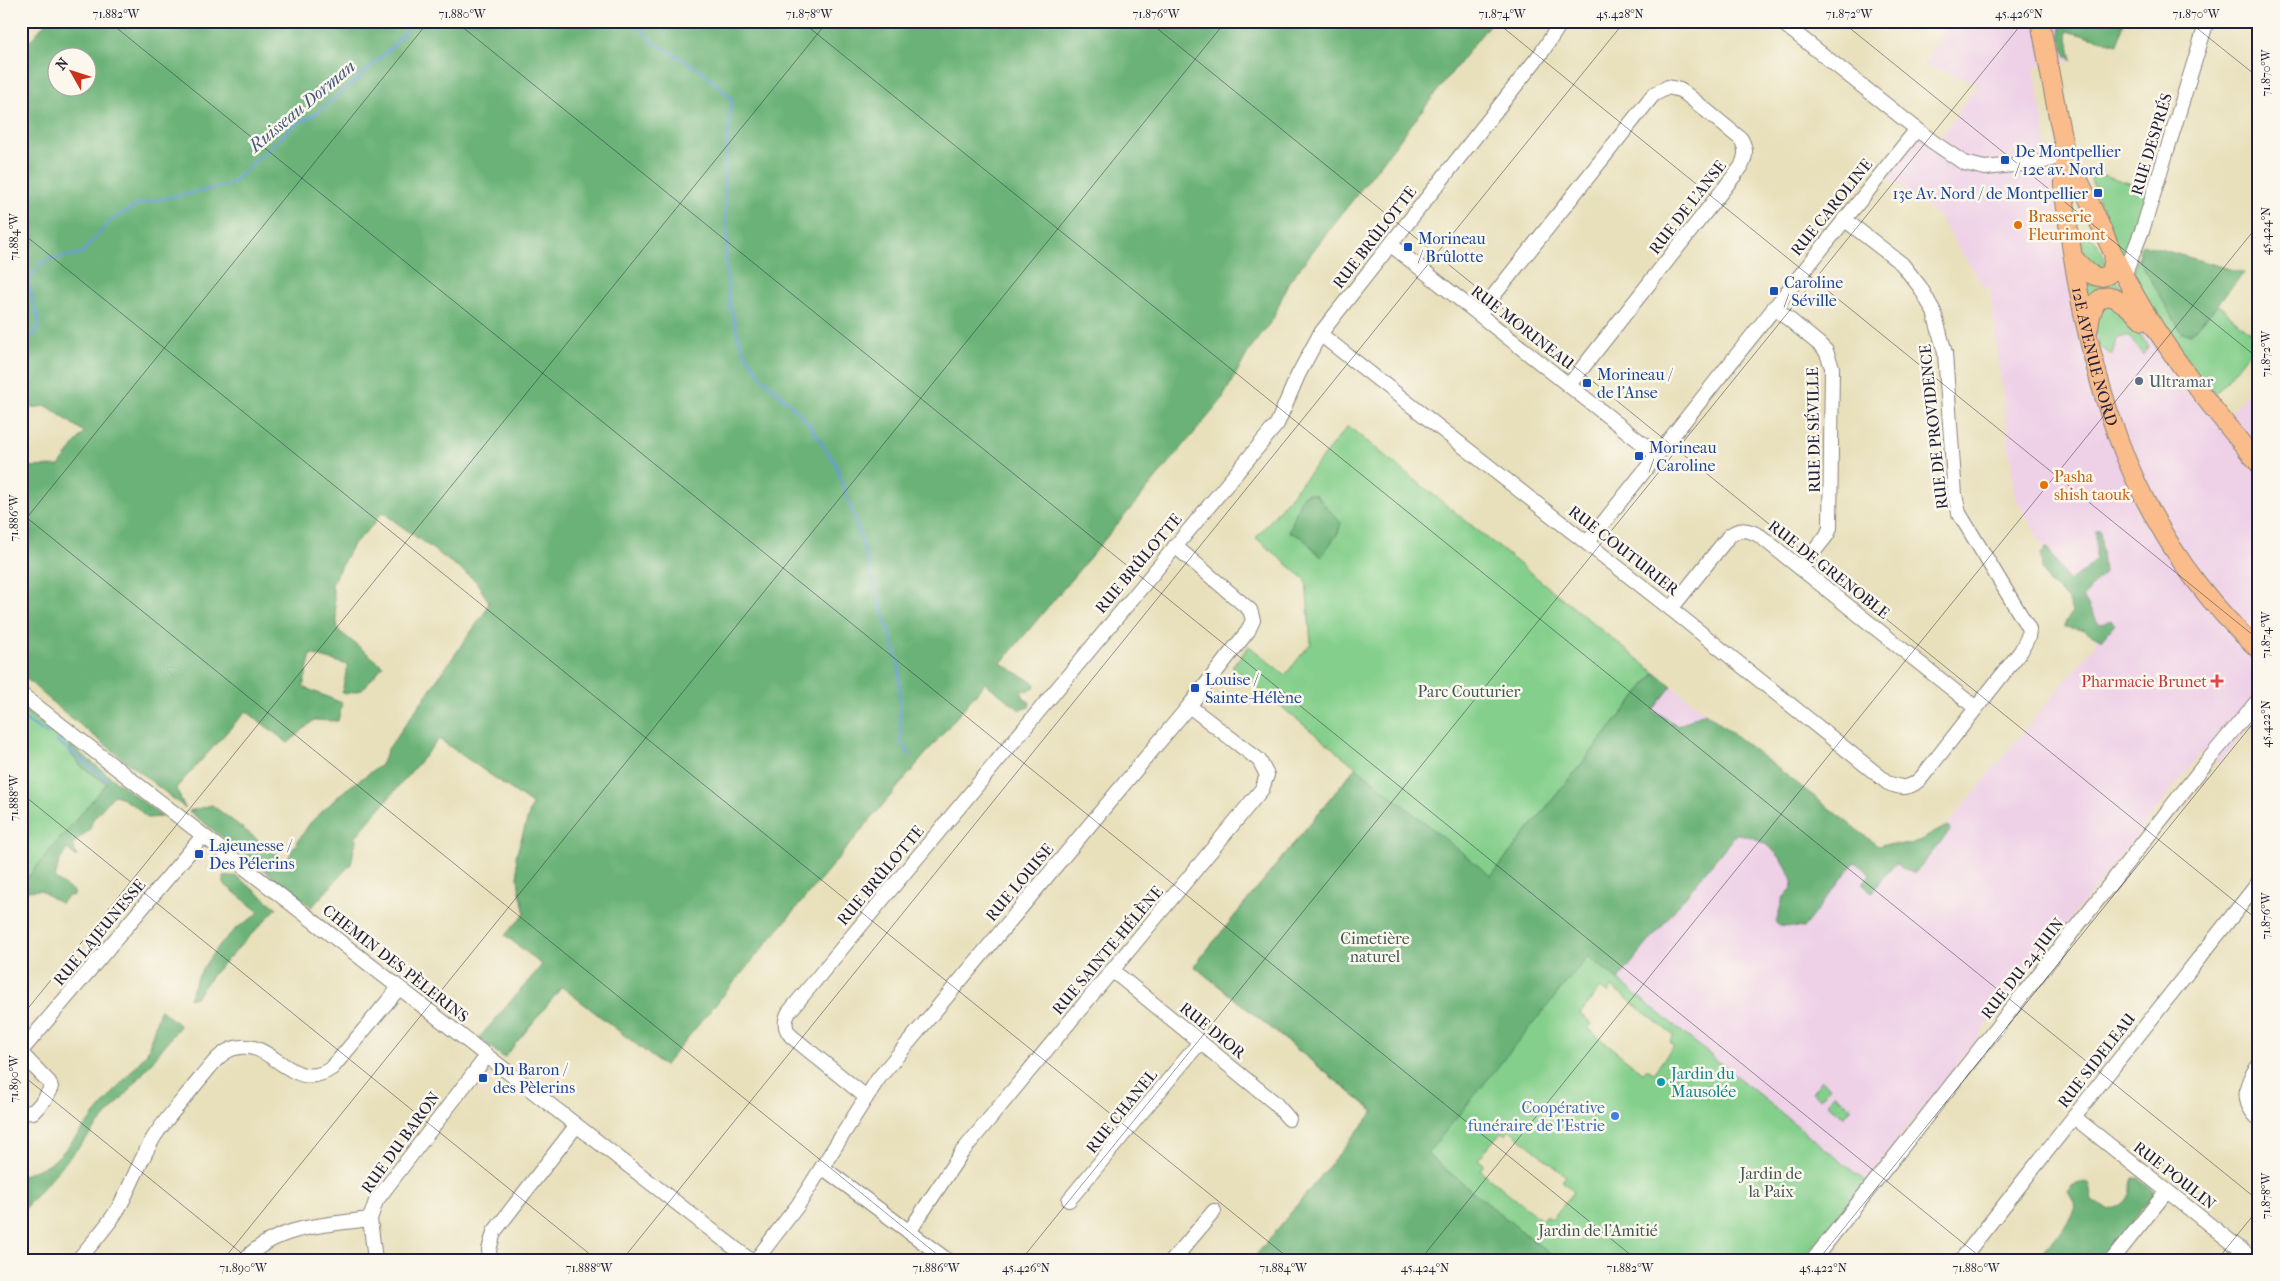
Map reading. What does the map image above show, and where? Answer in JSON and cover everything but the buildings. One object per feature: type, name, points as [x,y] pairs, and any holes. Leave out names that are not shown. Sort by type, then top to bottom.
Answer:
[{"type":"main road","name":"12E AVENUE NORD","points":[[2040,21],[2065,155],[2064,191],[2074,257],[2088,336],[2108,413],[2133,477],[2149,511],[2197,583],[2259,650]]},
{"type":"main road","points":[[2065,155],[2082,183],[2124,276],[2164,343],[2211,406],[2259,464]]},
{"type":"main road","points":[[2074,257],[2090,274],[2097,277],[2109,274],[2112,269],[2114,255]]},
{"type":"main road","points":[[2088,336],[2092,309],[2100,300],[2111,296],[2126,304],[2164,343]]},
{"type":"street","name":"RUE BRÛLOTTE","points":[[866,1097],[791,1036],[785,1026],[789,1012],[1277,424],[1298,375],[1320,334],[1542,52],[1562,21]]},
{"type":"street","points":[[1780,21],[1917,130],[1957,159],[1978,168],[2041,162],[2065,155]]},
{"type":"street","name":"RUE DESPRÉS","points":[[2124,276],[2143,228],[2207,21]]},
{"type":"street","name":"RUE DE L'ANSE","points":[[1479,314],[1653,95],[1668,87],[1680,90],[1686,94],[1742,139],[1746,156],[1741,167],[1569,385]]},
{"type":"street","name":"RUE CAROLINE","points":[[1587,543],[1844,218],[1917,130]]},
{"type":"street","name":"RUE DE PROVIDENCE","points":[[1844,218],[1902,264],[1920,287],[1934,312],[1945,353],[1955,495],[1959,513],[2029,629],[2028,637],[2021,651],[1922,778],[1915,785],[1907,788]]},
{"type":"street","name":"RUE MORINEAU","points":[[1391,245],[1657,454]]},
{"type":"street","name":"RUE DE SÉVILLE","points":[[1774,307],[1826,351],[1832,367],[1830,528],[1827,535],[1801,568]]},
{"type":"street","name":"RUE COUTURIER","points":[[1320,334],[1671,609],[1888,783],[1907,788]]},
{"type":"street","name":"RUE DE GRENOBLE","points":[[1671,609],[1729,536],[1736,531],[1749,531],[1760,536],[1976,708]]},
{"type":"street","name":"RUE LOUISE","points":[[756,1260],[798,1204],[866,1097],[892,1062],[1244,638],[1253,620],[1250,610],[1175,546]]},
{"type":"street","name":"CHEMIN DES PÈLERINS","points":[[21,694],[750,1260]]},
{"type":"street","name":"RUE DU 24-JUIN","points":[[1813,1260],[2209,759],[2259,699]]},
{"type":"street","name":"RUE SAINTE-HÉLÈNE","points":[[909,1232],[962,1152],[1256,798],[1266,783],[1264,768],[1259,760],[1189,706]]},
{"type":"street","name":"RUE LAJEUNESSE","points":[[21,1113],[33,1112],[45,1099],[51,1087],[49,1082],[21,1052],[203,836]]},
{"type":"street","name":"RUE SIDELEAU","points":[[1960,1260],[2259,882]]},
{"type":"street","name":"RUE DIOR","points":[[1112,971],[1275,1103],[1289,1119]]},
{"type":"street","points":[[78,1260],[118,1209],[159,1129],[219,1056],[233,1048],[250,1046],[261,1050],[294,1073],[315,1076],[326,1073],[399,988]]},
{"type":"street","name":"RUE CHANEL","points":[[1068,1200],[1200,1042]]},
{"type":"street","name":"RUE DU BARON","points":[[375,1260],[370,1219],[376,1201],[487,1056]]},
{"type":"street","points":[[2259,1065],[2248,1081],[2246,1096],[2252,1112],[2259,1119]]},
{"type":"street","name":"RUE POULIN","points":[[2074,1117],[2254,1260]]},
{"type":"street","points":[[490,1260],[489,1250],[494,1232],[576,1126]]},
{"type":"street","points":[[822,1167],[947,1260]]},
{"type":"street","points":[[2112,1260],[2166,1190]]},
{"type":"street","points":[[1173,1260],[1214,1211]]},
{"type":"street","points":[[244,1260],[262,1244],[280,1235],[314,1226],[370,1219]]},
{"type":"shaded area","points":[[1945,21],[2124,21],[2118,44],[2067,30],[2072,61],[2034,66],[2079,339],[2088,336],[2121,300],[2224,421],[2259,377],[2259,714],[2219,764],[2204,749],[1865,1181],[1490,876],[1655,673],[1910,871],[2097,642],[2015,497],[1990,287],[1985,289],[1939,217],[1887,175],[1924,127],[1940,138],[1978,83],[1923,65],[1940,41]]},
{"type":"green space","points":[[47,21],[1288,21],[1335,28],[1346,21],[1492,21],[1288,283],[1273,319],[1250,349],[1221,401],[1001,663],[1035,684],[1034,688],[1029,691],[1021,690],[1024,699],[1030,702],[1029,707],[1020,710],[985,683],[664,1066],[562,987],[504,1058],[479,1038],[542,965],[505,935],[525,914],[519,887],[516,856],[532,804],[439,739],[357,835],[351,864],[312,907],[189,811],[212,805],[287,862],[292,850],[310,823],[345,790],[381,765],[388,749],[485,612],[489,602],[475,580],[382,512],[373,525],[352,546],[332,583],[338,630],[383,666],[362,690],[345,694],[342,692],[348,665],[311,654],[303,687],[342,703],[338,721],[314,720],[288,743],[246,711],[176,788],[185,808],[59,708],[21,674],[21,467],[59,466],[84,432],[47,406],[21,409],[21,51]]},
{"type":"green space","points":[[2061,21],[2124,21],[2118,44],[2067,31],[2072,61],[2065,52],[2061,42]]},
{"type":"green space","points":[[2088,170],[2150,190],[2128,252],[2119,250],[2098,201]]},
{"type":"green space","points":[[2085,231],[2089,232],[2101,250],[2105,260],[2104,269],[2087,267],[2081,237]]},
{"type":"green space","points":[[2142,244],[2244,273],[2191,334],[2182,333],[2139,260]]},
{"type":"green space","points":[[2139,253],[2191,334],[2218,305],[2259,340],[2219,390],[2215,392],[2197,374],[2147,300],[2135,273]]},
{"type":"green space","points":[[2084,274],[2114,276],[2131,302],[2089,306]]},
{"type":"green space","points":[[2101,304],[2122,307],[2148,346],[2143,355],[2130,338],[2125,336],[2116,339],[2112,355],[2099,347],[2094,325]]},
{"type":"green space","points":[[1348,426],[1655,673],[1491,876],[1865,1181],[1802,1260],[1557,1260],[1194,966],[1356,767],[1232,667],[1249,646],[1285,675],[1311,643],[1306,580],[1256,538]],"holes":[[[1612,987],[1674,1036],[1670,1042],[1674,1046],[1653,1073],[1647,1068],[1643,1073],[1588,1029],[1592,1024],[1580,1014],[1600,988],[1608,993]],[[1510,1130],[1566,1176],[1562,1181],[1574,1192],[1552,1219],[1546,1215],[1541,1220],[1480,1170],[1484,1164],[1478,1159],[1501,1132],[1506,1135]]]},
{"type":"green space","points":[[1309,493],[1316,495],[1341,523],[1338,533],[1321,557],[1303,538],[1289,532],[1302,496]]},
{"type":"green space","points":[[2096,530],[2100,530],[2104,573],[2083,597],[2098,623],[2102,624],[2111,620],[2115,624],[2102,640],[2084,630],[2065,627],[2066,621],[2072,613],[2069,601],[2049,583],[2042,568],[2041,555],[2047,547],[2068,581],[2086,570],[2096,559]]},
{"type":"green space","name":"Cimetière naturel","points":[[1655,673],[1672,686],[1653,710],[1678,726],[1705,712],[1878,846],[1885,844],[1911,845],[1947,826],[1950,827],[1950,831],[1915,873],[1904,870],[1896,863],[1872,892],[1862,884],[1870,874],[1855,862],[1803,928],[1780,926],[1776,923],[1783,898],[1793,887],[1791,877],[1781,858],[1756,839],[1736,834],[1618,980],[1588,956],[1427,1154],[1557,1260],[1252,1260],[1374,1111],[1194,966],[1356,767],[1491,876]]},
{"type":"green space","points":[[21,708],[71,746],[70,753],[83,768],[107,783],[21,885]]},
{"type":"green space","points":[[71,746],[162,817],[147,818],[135,806],[116,795],[113,796],[93,819],[89,831],[81,836],[73,845],[77,857],[67,849],[59,862],[55,879],[74,892],[74,895],[66,897],[61,904],[40,890],[26,891],[21,897],[21,885],[107,783],[83,768],[70,753]]},
{"type":"green space","points":[[236,876],[277,908],[214,973],[196,997],[189,999],[202,969],[221,943],[237,928],[259,912],[224,884],[224,877]]},
{"type":"green space","points":[[160,1009],[180,1026],[136,1082],[24,1209],[21,1207],[21,1176],[50,1164],[63,1152],[147,1053]]},
{"type":"green space","points":[[1822,1080],[1830,1087],[1820,1098],[1812,1093]]},
{"type":"green space","points":[[1834,1094],[1852,1108],[1844,1117],[1827,1103]]},
{"type":"green space","points":[[2138,1177],[2155,1193],[2105,1257],[2105,1260],[2097,1260],[2090,1252],[2081,1260],[2037,1260],[2070,1220],[2076,1208],[2068,1190],[2071,1185],[2085,1182],[2089,1184],[2092,1200],[2108,1210],[2124,1203],[2130,1194],[2133,1178]]},
{"type":"waterway","name":"Ruisseau Dorman","points":[[21,342],[36,334],[39,322],[28,281],[43,261],[82,253],[110,221],[139,204],[229,185],[296,124],[313,116],[353,83],[390,49],[414,21]]},
{"type":"waterway","points":[[635,21],[651,41],[701,70],[732,99],[724,169],[727,238],[726,268],[730,305],[738,335],[745,353],[761,376],[807,421],[835,463],[854,517],[899,664],[901,742],[910,755]]},
{"type":"waterway","points":[[21,717],[47,734]]},
{"type":"waterway","points":[[57,741],[108,780]]},
{"type":"place","name":"De Montpellier / 12e av. Nord","points":[[2005,160]]},
{"type":"place","name":"13e Av. Nord / de Montpellier","points":[[2098,193]]},
{"type":"place","name":"Brasserie Fleurimont","points":[[2018,225]]},
{"type":"place","name":"Morineau / Brûlotte","points":[[1408,247]]},
{"type":"place","name":"Caroline / Séville","points":[[1774,291]]},
{"type":"place","name":"Ultramar","points":[[2139,381]]},
{"type":"place","name":"Morineau / de l'Anse","points":[[1587,383]]},
{"type":"place","name":"Morineau / Caroline","points":[[1639,456]]},
{"type":"place","name":"Pasha shish taouk","points":[[2044,485]]},
{"type":"place","name":"Pharmacie Brunet","points":[[2217,681]]},
{"type":"place","name":"Louise / Sainte-Hélène","points":[[1195,688]]},
{"type":"place","name":"Lajeunesse / Des Pélerins","points":[[199,854]]},
{"type":"place","name":"Du Baron / des Pèlerins","points":[[483,1078]]},
{"type":"place","name":"Jardin du Mausolée","points":[[1661,1082]]},
{"type":"place","name":"Coopérative funéraire de l'Estrie","points":[[1615,1116]]},
{"type":"park label","name":"Parc Couturier","points":[[1469,691]]},
{"type":"park label","name":"Jardin de la Paix","points":[[1771,1182]]},
{"type":"park label","name":"Jardin de l'Amitié","points":[[1598,1230]]}]
